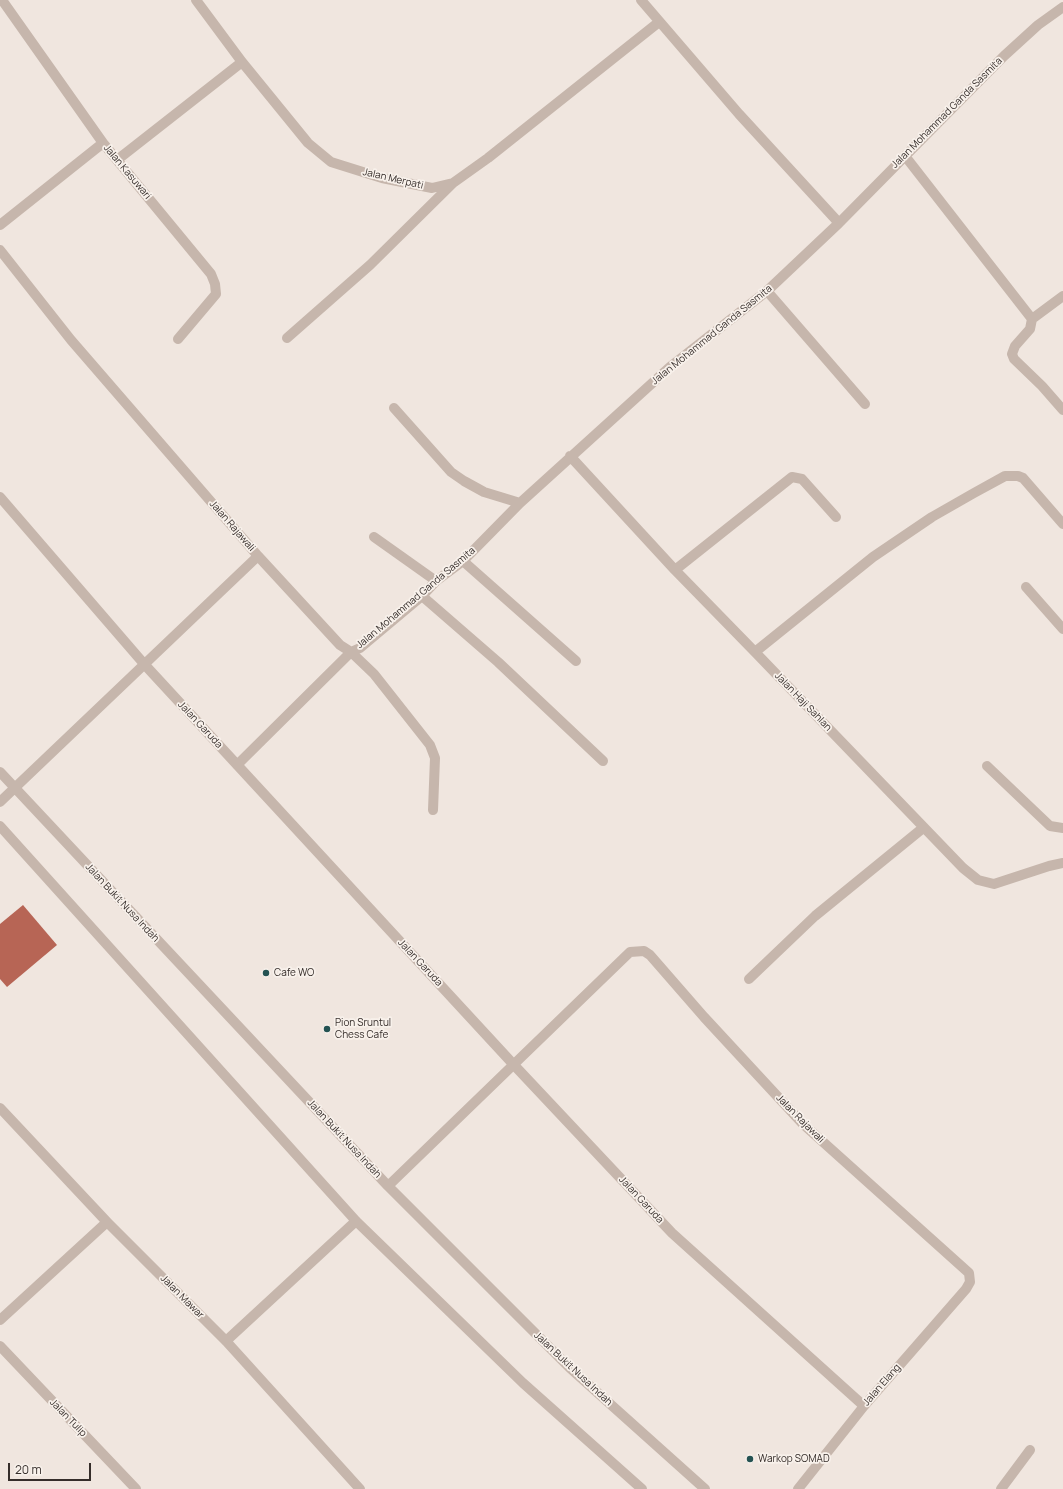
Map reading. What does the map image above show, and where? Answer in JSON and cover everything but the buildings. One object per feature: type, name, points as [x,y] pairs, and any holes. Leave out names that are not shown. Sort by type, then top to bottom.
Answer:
[{"type":"street","name":"Jalan Kasuwari","points":[[2,0],[103,143],[212,274],[216,294],[178,339]]},
{"type":"street","name":"Jalan Merpati","points":[[196,0],[242,62],[308,144],[331,162],[382,178],[432,188],[452,183],[488,158],[659,22]]},
{"type":"street","points":[[641,0],[739,114],[839,223]]},
{"type":"street","name":"Jalan Mohammad Ganda Sasmita","points":[[237,766],[351,652],[360,648],[422,596],[436,581],[463,561],[520,503],[570,456],[670,367],[767,291],[839,223],[1004,56],[1038,25],[1063,7]]},
{"type":"street","points":[[118,160],[242,62]]},
{"type":"street","points":[[0,226],[103,143]]},
{"type":"street","points":[[905,156],[1032,319]]},
{"type":"street","points":[[287,338],[370,266],[452,183]]},
{"type":"street","name":"Jalan Rajawali","points":[[0,250],[71,340],[258,556],[340,644],[351,652],[374,674],[430,745],[435,758],[433,810]]},
{"type":"street","points":[[767,291],[865,404]]},
{"type":"street","points":[[1063,296],[1032,319],[1030,329],[1015,346],[1012,354],[1014,359],[1042,386],[1063,410]]},
{"type":"street","points":[[394,408],[451,472],[484,492],[520,503]]},
{"type":"street","name":"Jalan Haji Sahlan","points":[[570,456],[675,570],[963,868],[978,880],[994,884],[1048,866],[1063,863]]},
{"type":"street","points":[[755,652],[873,557],[932,517],[974,492],[1005,476],[1018,476],[1024,478],[1063,524]]},
{"type":"street","points":[[675,570],[792,477],[802,479],[836,517]]},
{"type":"street","name":"Jalan Garuda","points":[[0,497],[145,665],[237,766],[672,1233],[864,1406]]},
{"type":"street","points":[[374,537],[436,581]]},
{"type":"street","points":[[0,802],[258,556]]},
{"type":"street","points":[[463,561],[576,661]]},
{"type":"street","points":[[1026,587],[1063,629]]},
{"type":"street","points":[[422,596],[498,662],[603,760]]},
{"type":"street","points":[[987,766],[1050,826],[1063,828]]},
{"type":"street","name":"Jalan Bukit Nusa Indah","points":[[0,772],[388,1186],[570,1368],[705,1489]]},
{"type":"street","points":[[0,826],[356,1221],[523,1383],[642,1489]]},
{"type":"street","points":[[749,979],[815,916],[923,828]]},
{"type":"street","name":"Jalan Rajawali","points":[[514,1065],[630,952],[637,950],[644,951],[650,955],[704,1017],[803,1124],[964,1268],[969,1273],[970,1282]]},
{"type":"street","points":[[388,1186],[514,1065]]},
{"type":"street","name":"Jalan Mawar","points":[[0,1108],[107,1222],[226,1341],[353,1487]]},
{"type":"street","points":[[226,1341],[356,1221]]},
{"type":"street","points":[[0,1320],[107,1222]]},
{"type":"street","name":"Jalan Elang","points":[[798,1489],[864,1406],[966,1289],[970,1282]]},
{"type":"street","name":"Jalan Tulip","points":[[0,1346],[136,1489]]},
{"type":"street","points":[[1001,1489],[1030,1450]]},
{"type":"place","name":"Cafe WO","points":[[266,973]]},
{"type":"place","name":"Pion Sruntul Chess Cafe","points":[[327,1029]]},
{"type":"place","name":"Warkop SOMAD","points":[[750,1459]]}]
